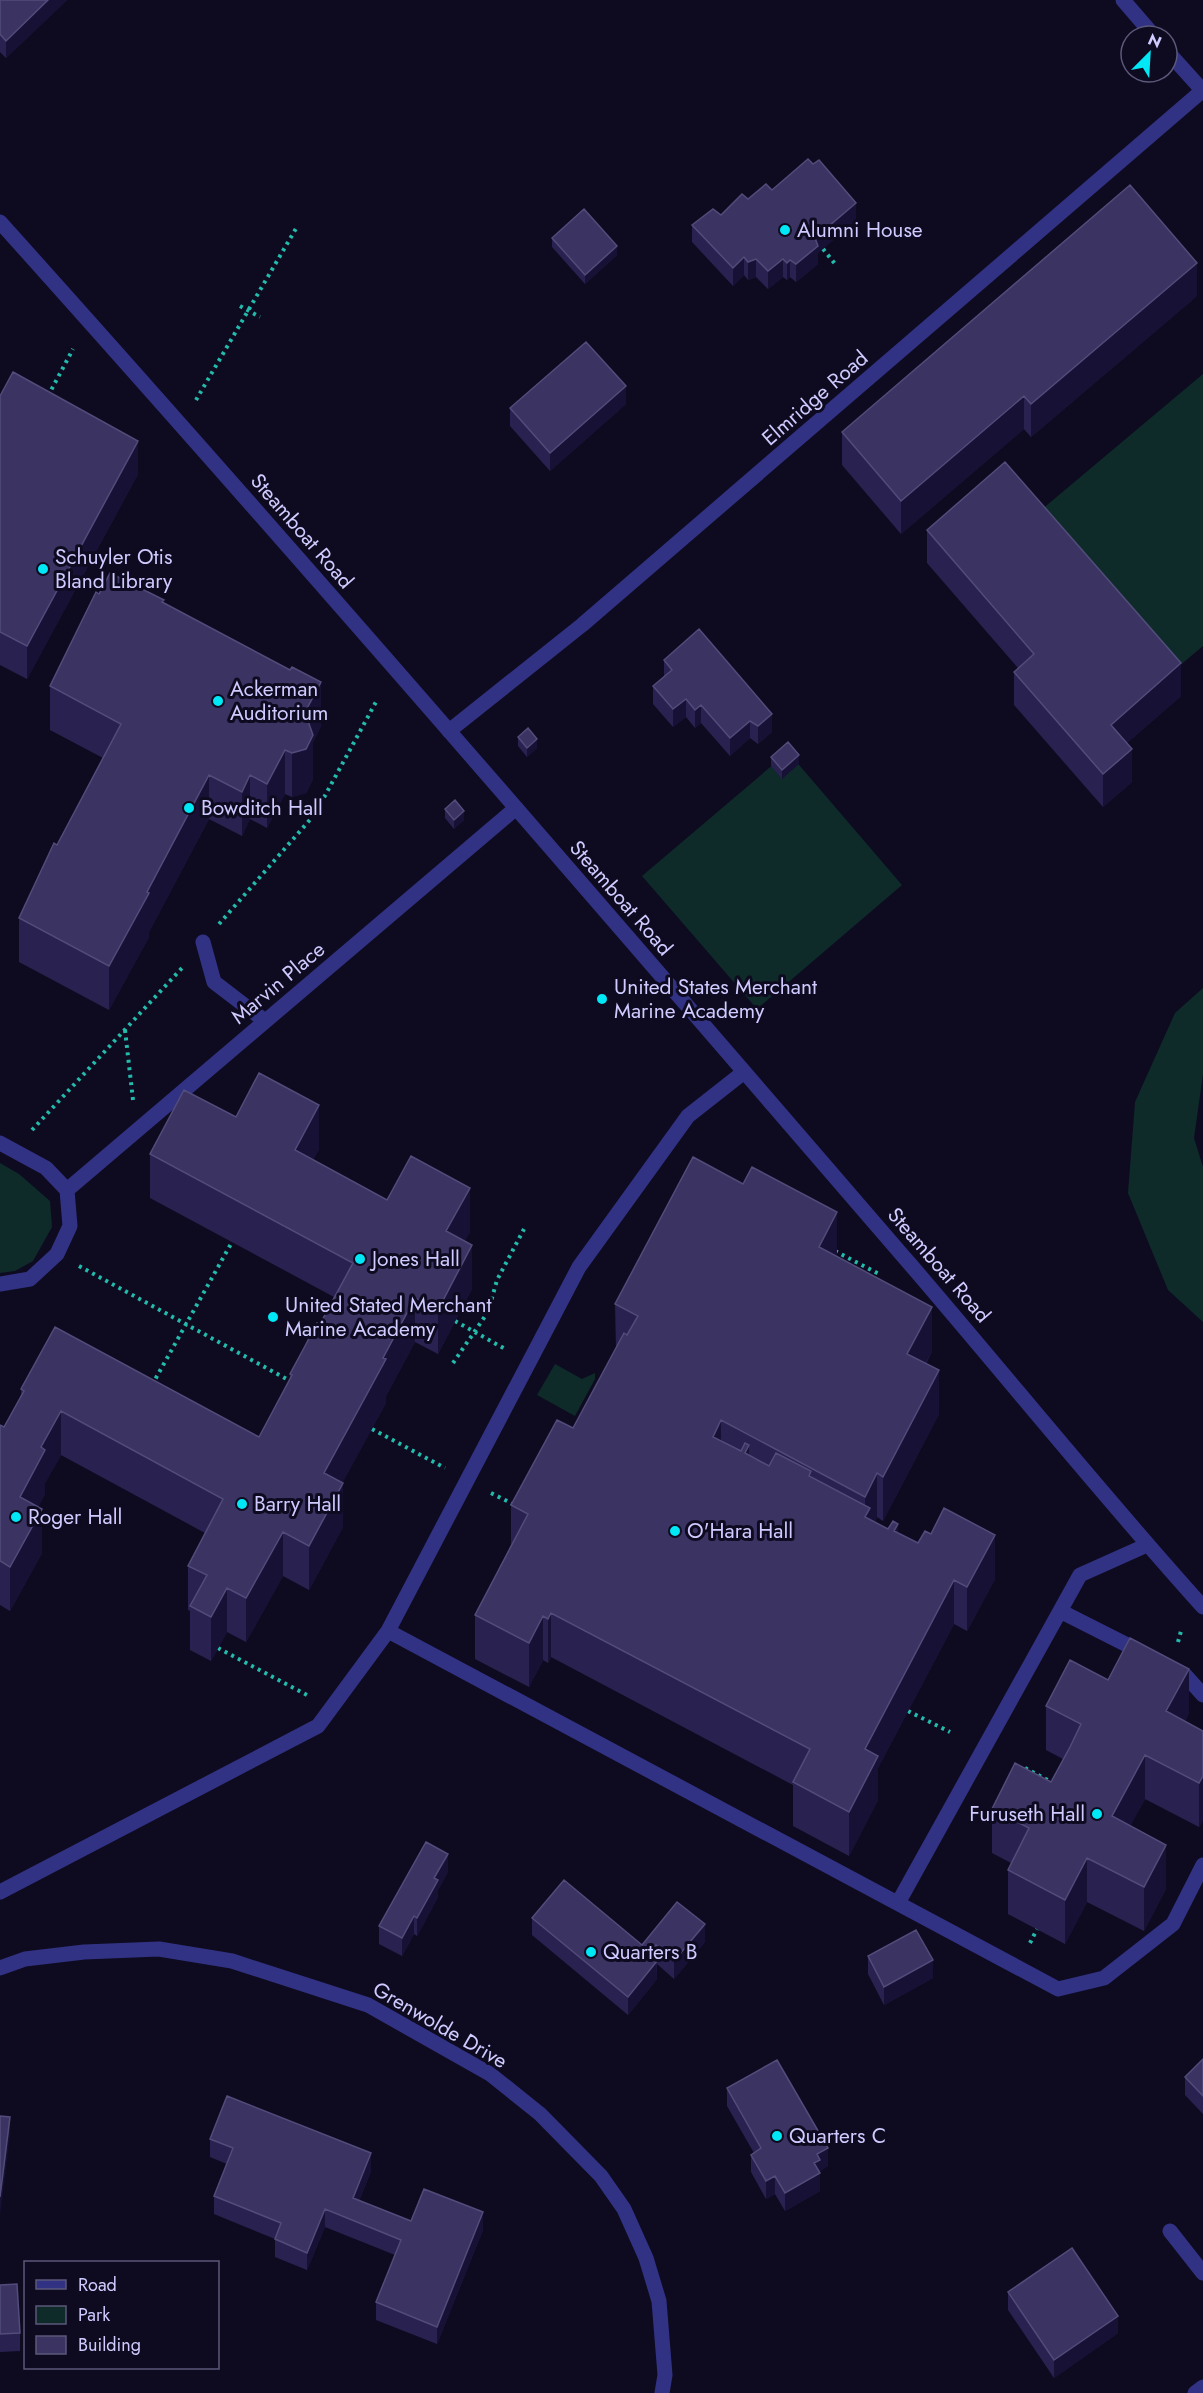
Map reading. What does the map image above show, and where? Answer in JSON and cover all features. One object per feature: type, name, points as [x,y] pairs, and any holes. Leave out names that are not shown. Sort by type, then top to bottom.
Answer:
[{"type":"street","points":[[1123,0],[1144,24]]},
{"type":"street","points":[[1179,64],[1203,91]]},
{"type":"street","name":"Elmridge Road","points":[[449,731],[582,625],[1203,91]]},
{"type":"street","name":"Steamboat Road","points":[[0,222],[182,425],[516,808],[992,1360],[1147,1545],[1203,1607]]},
{"type":"street","name":"Marvin Place","points":[[67,1190],[516,808]]},
{"type":"street","points":[[203,942],[214,982],[266,1021]]},
{"type":"street","points":[[0,1892],[318,1726],[387,1631],[579,1267],[688,1116],[744,1072]]},
{"type":"street","points":[[0,1143],[46,1168],[67,1190],[70,1226],[57,1254],[30,1279],[0,1284]]},
{"type":"street","points":[[898,1903],[1080,1575],[1147,1545]]},
{"type":"street","points":[[1060,1611],[1185,1675],[1203,1695]]},
{"type":"street","points":[[387,1631],[1058,1989],[1104,1978],[1173,1924],[1203,1865]]},
{"type":"street","name":"Grenwolde Drive","points":[[0,1968],[25,1959],[84,1952],[159,1949],[232,1961],[368,2005],[490,2074],[555,2129],[601,2176],[624,2209],[646,2258],[659,2301],[665,2375],[662,2393]]},
{"type":"street","points":[[1170,2231],[1203,2273]]},
{"type":"street","points":[[1195,2393],[1203,2387]]},
{"type":"path","points":[[182,425],[298,225]]},
{"type":"path","points":[[823,249],[836,265]]},
{"type":"path","points":[[240,306],[260,317]]},
{"type":"path","points":[[47,398],[73,349]]},
{"type":"path","points":[[125,1029],[136,1130]]},
{"type":"path","points":[[453,1363],[488,1312],[497,1280],[524,1229]]},
{"type":"path","points":[[147,1394],[232,1242]]},
{"type":"path","points":[[829,1248],[879,1274]]},
{"type":"path","points":[[57,1254],[295,1384]]},
{"type":"path","points":[[455,1321],[529,1362]]},
{"type":"path","points":[[372,1429],[520,1508]]},
{"type":"path","points":[[218,1648],[332,1708]]},
{"type":"path","points":[[908,1711],[950,1732]]},
{"type":"path","points":[[984,1747],[1060,1786]]},
{"type":"green space","points":[[1203,374],[1203,646],[1165,678],[1028,521]]},
{"type":"green space","points":[[788,752],[902,885],[757,1009],[642,876]]},
{"type":"green space","points":[[1203,988],[1203,1074],[1194,1138],[1203,1167],[1203,1322],[1168,1290],[1128,1193],[1135,1102],[1175,1013]]},
{"type":"green space","points":[[0,1163],[19,1174],[50,1201],[52,1227],[33,1261],[15,1271],[0,1273]]},
{"type":"green space","points":[[555,1364],[582,1379],[595,1373],[595,1379],[575,1416],[537,1395]]},
{"type":"building","points":[[0,0],[48,0],[6,41],[0,34]]},
{"type":"building","name":"Alumni House","points":[[808,159],[813,164],[819,160],[856,203],[815,238],[818,246],[796,264],[790,260],[787,263],[783,259],[768,271],[756,259],[748,262],[744,257],[733,268],[692,225],[713,209],[721,215],[742,194],[748,199],[766,184],[772,190]]},
{"type":"building","points":[[1130,185],[1197,263],[1031,404],[1024,396],[901,501],[842,432]]},
{"type":"building","points":[[584,209],[617,246],[585,275],[552,238]]},
{"type":"building","points":[[586,342],[626,386],[550,453],[510,408]]},
{"type":"building","name":"Schuyler Otis Bland Library","points":[[13,372],[138,441],[27,646],[0,632],[0,396]]},
{"type":"building","points":[[1005,462],[1181,663],[1111,725],[1132,749],[1103,774],[1014,672],[1034,654],[927,530]]},
{"type":"building","name":"Bowditch Hall","points":[[110,573],[164,600],[162,602],[290,670],[292,667],[321,682],[302,718],[308,721],[313,735],[306,749],[292,753],[285,750],[267,784],[250,775],[242,792],[209,775],[109,966],[19,918],[54,843],[57,845],[121,724],[50,686],[96,592],[99,594]]},
{"type":"building","points":[[699,629],[772,714],[758,726],[750,721],[730,738],[701,705],[695,710],[686,699],[673,709],[653,686],[672,670],[664,660]]},
{"type":"building","points":[[528,728],[537,739],[527,748],[518,737]]},
{"type":"building","points":[[788,742],[799,755],[782,770],[771,757]]},
{"type":"building","points":[[455,800],[464,811],[454,820],[445,809]]},
{"type":"building","points":[[259,1073],[319,1105],[295,1150],[387,1200],[411,1156],[470,1188],[446,1231],[472,1245],[438,1310],[415,1298],[383,1358],[386,1359],[324,1473],[343,1483],[309,1546],[283,1532],[246,1598],[227,1588],[211,1617],[190,1606],[207,1575],[188,1566],[223,1499],[61,1411],[41,1447],[45,1450],[20,1497],[42,1509],[10,1567],[0,1561],[0,1425],[4,1427],[24,1391],[21,1389],[55,1327],[259,1437],[317,1323],[320,1324],[353,1263],[150,1154],[184,1090],[236,1117]]},
{"type":"building","name":"O'Hara Hall","points":[[693,1157],[743,1184],[752,1167],[837,1212],[819,1247],[932,1307],[907,1354],[939,1370],[883,1477],[877,1473],[865,1497],[721,1420],[713,1437],[741,1451],[745,1443],[749,1445],[745,1453],[769,1466],[776,1453],[811,1471],[809,1476],[870,1508],[865,1517],[888,1529],[893,1521],[898,1524],[894,1531],[918,1543],[925,1531],[931,1534],[944,1508],[995,1535],[967,1587],[954,1580],[865,1749],[878,1756],[849,1812],[793,1782],[810,1749],[551,1613],[548,1619],[543,1616],[529,1643],[475,1615],[528,1514],[511,1505],[557,1420],[573,1428],[624,1333],[627,1335],[638,1316],[615,1304]]},
{"type":"building","points":[[1130,1638],[1189,1669],[1166,1711],[1203,1731],[1203,1776],[1199,1783],[1145,1755],[1112,1816],[1166,1845],[1144,1887],[1087,1858],[1065,1900],[1008,1870],[1029,1828],[992,1809],[1015,1763],[1051,1782],[1070,1747],[1081,1724],[1046,1706],[1070,1660],[1108,1680]]},
{"type":"building","points":[[426,1842],[448,1854],[434,1878],[438,1880],[417,1918],[414,1916],[402,1938],[379,1926]]},
{"type":"building","name":"Quarters B","points":[[564,1880],[642,1945],[677,1902],[705,1924],[674,1961],[656,1945],[649,1954],[657,1961],[628,1997],[532,1918]]},
{"type":"building","points":[[916,1930],[933,1960],[884,1987],[868,1956]]},
{"type":"building","points":[[1203,2059],[1203,2096],[1185,2077]]},
{"type":"building","name":"Quarters C","points":[[777,2060],[828,2148],[817,2154],[820,2160],[814,2163],[820,2173],[785,2193],[775,2176],[766,2181],[751,2155],[761,2148],[727,2088]]},
{"type":"building","points":[[227,2096],[371,2153],[353,2198],[411,2221],[424,2189],[483,2212],[437,2327],[376,2302],[401,2240],[325,2209],[307,2253],[275,2239],[281,2223],[214,2196],[233,2148],[210,2139]]},
{"type":"building","points":[[0,2116],[10,2117],[0,2197]]},
{"type":"building","points":[[1072,2248],[1118,2316],[1054,2360],[1008,2292]]},
{"type":"building","points":[[17,2284],[20,2333],[0,2334],[0,2285]]},
{"type":"place","name":"Alumni House","points":[[785,230]]},
{"type":"place","name":"Schuyler Otis Bland Library","points":[[43,569]]},
{"type":"place","name":"Ackerman Auditorium","points":[[218,701]]},
{"type":"place","name":"Bowditch Hall","points":[[189,808]]},
{"type":"place","name":"United States Merchant Marine Academy","points":[[602,999]]},
{"type":"place","name":"Jones Hall","points":[[360,1259]]},
{"type":"place","name":"United Stated Merchant Marine Academy","points":[[273,1317]]},
{"type":"place","name":"Barry Hall","points":[[242,1504]]},
{"type":"place","name":"Roger Hall","points":[[16,1517]]},
{"type":"place","name":"O'Hara Hall","points":[[675,1531]]},
{"type":"place","name":"Furuseth Hall","points":[[1097,1814]]},
{"type":"place","name":"Quarters B","points":[[591,1952]]},
{"type":"place","name":"Quarters C","points":[[777,2136]]}]
